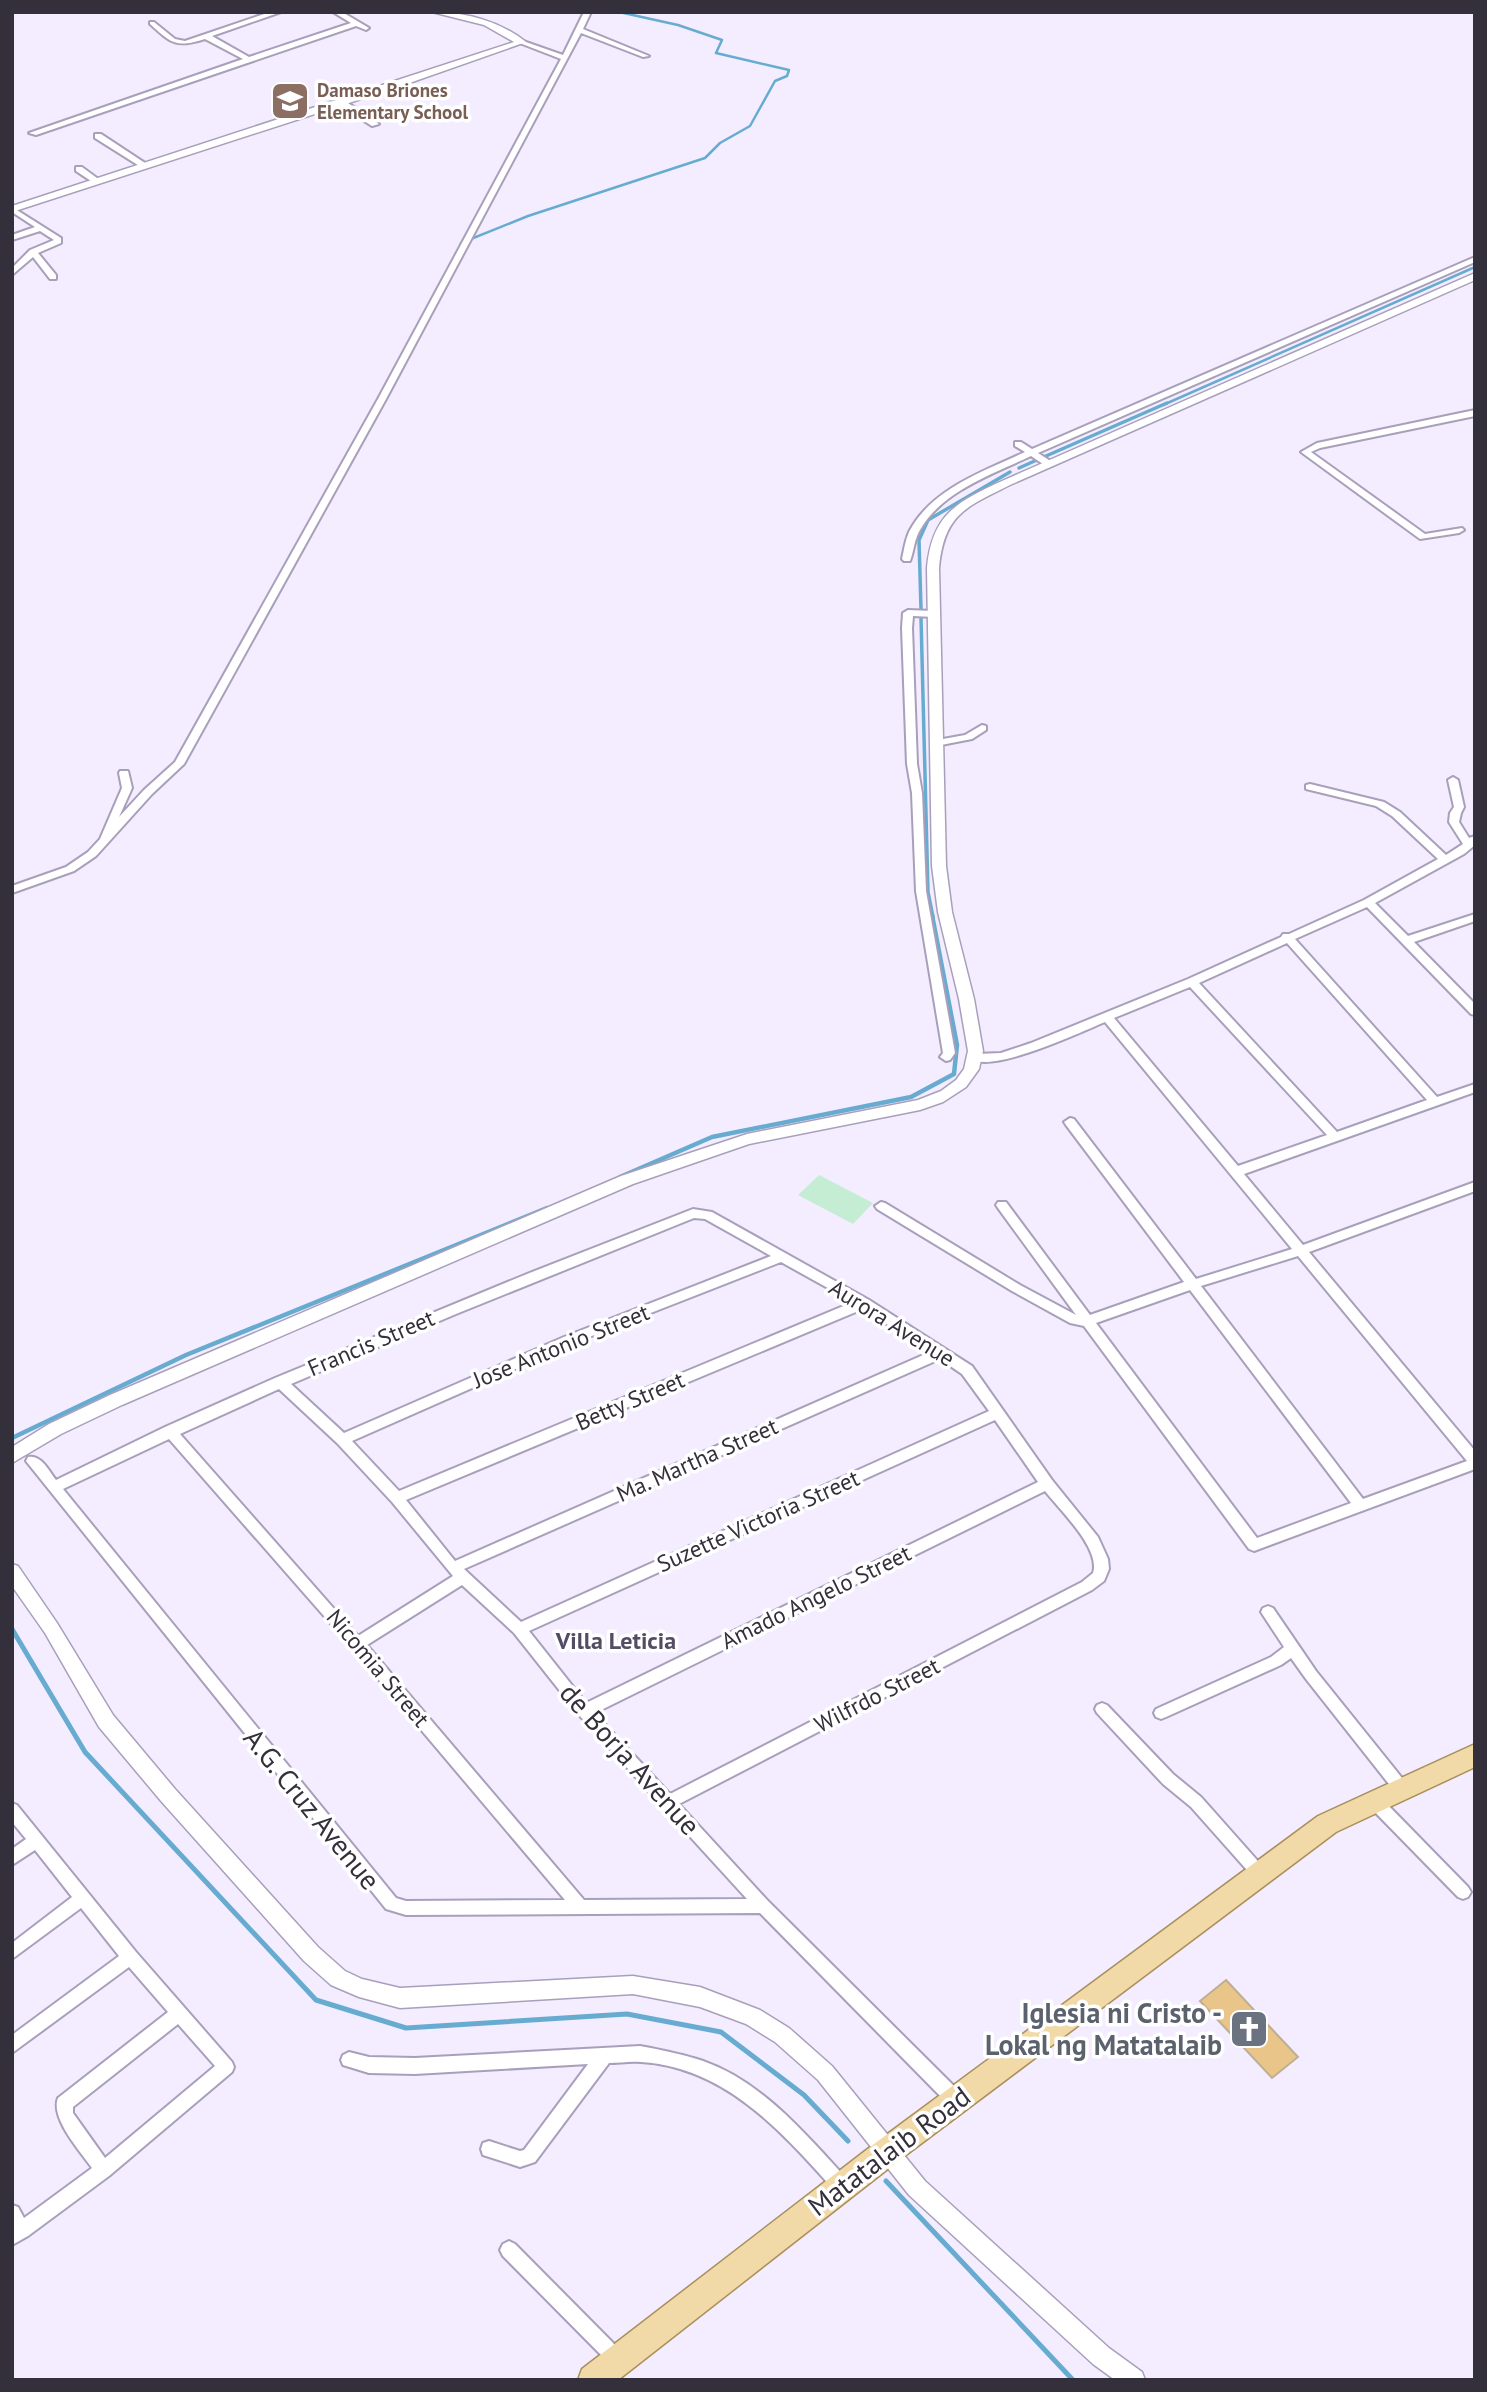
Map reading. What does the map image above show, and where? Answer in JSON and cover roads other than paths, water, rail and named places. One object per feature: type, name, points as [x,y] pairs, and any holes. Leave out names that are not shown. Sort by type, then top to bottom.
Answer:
[{"type":"main road","name":"Matatalaib Road","points":[[593,2380],[888,2151],[1327,1825],[1475,1755]]},
{"type":"street","points":[[152,23],[176,42],[185,43],[278,12]]},
{"type":"street","points":[[336,12],[366,28]]},
{"type":"street","points":[[436,12],[487,23],[521,42],[565,58]]},
{"type":"street","points":[[12,890],[70,869],[104,842],[148,792],[179,764],[214,707],[588,12]]},
{"type":"street","points":[[33,133],[357,23]]},
{"type":"street","points":[[579,30],[645,56]]},
{"type":"street","points":[[206,36],[249,60]]},
{"type":"street","points":[[13,209],[521,42]]},
{"type":"street","points":[[342,103],[375,124]]},
{"type":"street","points":[[98,135],[144,164]]},
{"type":"street","points":[[79,169],[97,181]]},
{"type":"street","points":[[12,273],[33,252],[58,241],[13,209]]},
{"type":"street","points":[[12,238],[40,228]]},
{"type":"street","points":[[33,252],[53,277]]},
{"type":"street","points":[[907,559],[914,531],[935,505],[972,481],[1475,259]]},
{"type":"street","points":[[12,1456],[55,1429],[116,1401],[627,1180],[747,1139],[934,1101],[946,1095],[965,1079],[976,1058],[943,896],[939,859],[933,552],[934,541],[941,526],[976,498],[1023,475],[1475,276]]},
{"type":"street","points":[[1459,530],[1423,537],[1305,452],[1317,446],[1475,413]]},
{"type":"street","points":[[1018,444],[1049,464]]},
{"type":"street","points":[[1006,465],[1023,475]]},
{"type":"street","points":[[934,614],[908,613],[907,628],[912,764],[917,793],[921,891],[946,1028],[949,1053],[946,1057]]},
{"type":"street","points":[[936,743],[968,737],[982,728]]},
{"type":"street","points":[[104,842],[127,788],[124,773]]},
{"type":"street","points":[[976,1058],[1002,1058],[1108,1018],[1368,902],[1445,860],[1472,842],[1453,825],[1453,815],[1459,807],[1453,780]]},
{"type":"street","points":[[1310,787],[1380,804],[1396,814],[1445,860]]},
{"type":"street","points":[[1368,902],[1472,1004]]},
{"type":"street","points":[[1406,941],[1475,917]]},
{"type":"street","points":[[1287,937],[1436,1103]]},
{"type":"street","points":[[1192,982],[1335,1137]]},
{"type":"street","points":[[1002,1205],[1250,1543],[1258,1545],[1475,1462],[1108,1018]]},
{"type":"street","points":[[1235,1172],[1475,1088]]},
{"type":"street","points":[[1070,1122],[1360,1505]]},
{"type":"street","points":[[881,1206],[1016,1289],[1074,1320],[1087,1321],[1299,1251],[1475,1186]]},
{"type":"street","name":"Aurora Avenue","points":[[693,1213],[708,1215],[864,1303],[967,1370],[1047,1484],[1082,1525],[1101,1559],[1099,1577],[1087,1586]]},
{"type":"street","name":"Francis Street","points":[[54,1487],[280,1382],[493,1291],[693,1213]]},
{"type":"street","name":"Jose Antonio Street","points":[[342,1438],[569,1340],[782,1257]]},
{"type":"street","name":"Betty Street","points":[[397,1498],[864,1303]]},
{"type":"street","name":"Ma. Martha Street","points":[[358,1644],[458,1573],[940,1353]]},
{"type":"street","name":"de Borja Avenue","points":[[280,1382],[342,1438],[397,1498],[458,1573],[519,1629],[584,1711],[763,1906],[956,2100]]},
{"type":"street","name":"Suzette Victoria Street","points":[[519,1629],[997,1413]]},
{"type":"street","name":"Nicomia Street","points":[[170,1431],[358,1644],[581,1908]]},
{"type":"street","name":"A.G. Cruz Avenue","points":[[33,1461],[384,1899],[391,1904],[407,1908],[763,1906]]},
{"type":"street","name":"Amado Angelo Street","points":[[584,1711],[1047,1484]]},
{"type":"street","points":[[12,1571],[51,1629],[106,1721],[293,1934],[338,1978],[359,1988],[400,1998],[633,1985],[700,1997],[752,2018],[782,2035],[825,2073],[917,2188],[1101,2356],[1134,2380]]},
{"type":"street","name":"Wilfrdo Street","points":[[667,1802],[1087,1586]]},
{"type":"street","points":[[1268,1612],[1311,1675],[1401,1788]]},
{"type":"street","points":[[1161,1713],[1276,1661],[1293,1648]]},
{"type":"street","points":[[1102,1709],[1168,1779],[1196,1802],[1259,1874]]},
{"type":"street","points":[[1374,1801],[1463,1892]]},
{"type":"street","points":[[12,1810],[130,1957],[226,2067],[103,2170],[17,2234],[12,2213]]},
{"type":"street","points":[[12,1858],[37,1840]]},
{"type":"street","points":[[12,1952],[83,1898]]},
{"type":"street","points":[[12,2045],[130,1957]]},
{"type":"street","points":[[103,2170],[65,2115],[65,2103],[180,2012]]},
{"type":"street","points":[[349,2060],[369,2064],[415,2066],[605,2055],[640,2054],[677,2058],[733,2081],[755,2096],[795,2134],[842,2186]]},
{"type":"street","points":[[489,2149],[520,2158],[529,2156],[605,2055]]},
{"type":"street","points":[[509,2249],[618,2360]]},
{"type":"waterway","points":[[461,243],[528,216],[705,158],[720,143],[750,126],[775,81],[787,76],[789,70],[716,53],[722,40],[678,25],[619,12]]},
{"type":"waterway","points":[[1163,405],[1475,267]]},
{"type":"waterway","points":[[1046,456],[1167,403]]},
{"type":"waterway","points":[[1019,468],[1039,459]]},
{"type":"waterway","points":[[921,609],[919,540],[928,520],[1010,472]]},
{"type":"waterway","points":[[921,618],[928,892],[933,917]]},
{"type":"waterway","points":[[620,1177],[712,1137],[911,1097],[954,1074],[957,1045],[932,915]]},
{"type":"waterway","points":[[12,1438],[186,1355],[547,1208]]},
{"type":"waterway","points":[[12,1629],[85,1752],[316,2000],[406,2028],[627,2014],[721,2032],[804,2095],[848,2141]]},
{"type":"waterway","points":[[886,2181],[1073,2380]]},
{"type":"place","name":"Damaso Briones Elementary School","points":[[290,101]]},
{"type":"place","name":"Iglesia ni Cristo - Lokal ng Matatalaib","points":[[1249,2029]]},
{"type":"district","name":"Villa Leticia","points":[[616,1641]]}]
